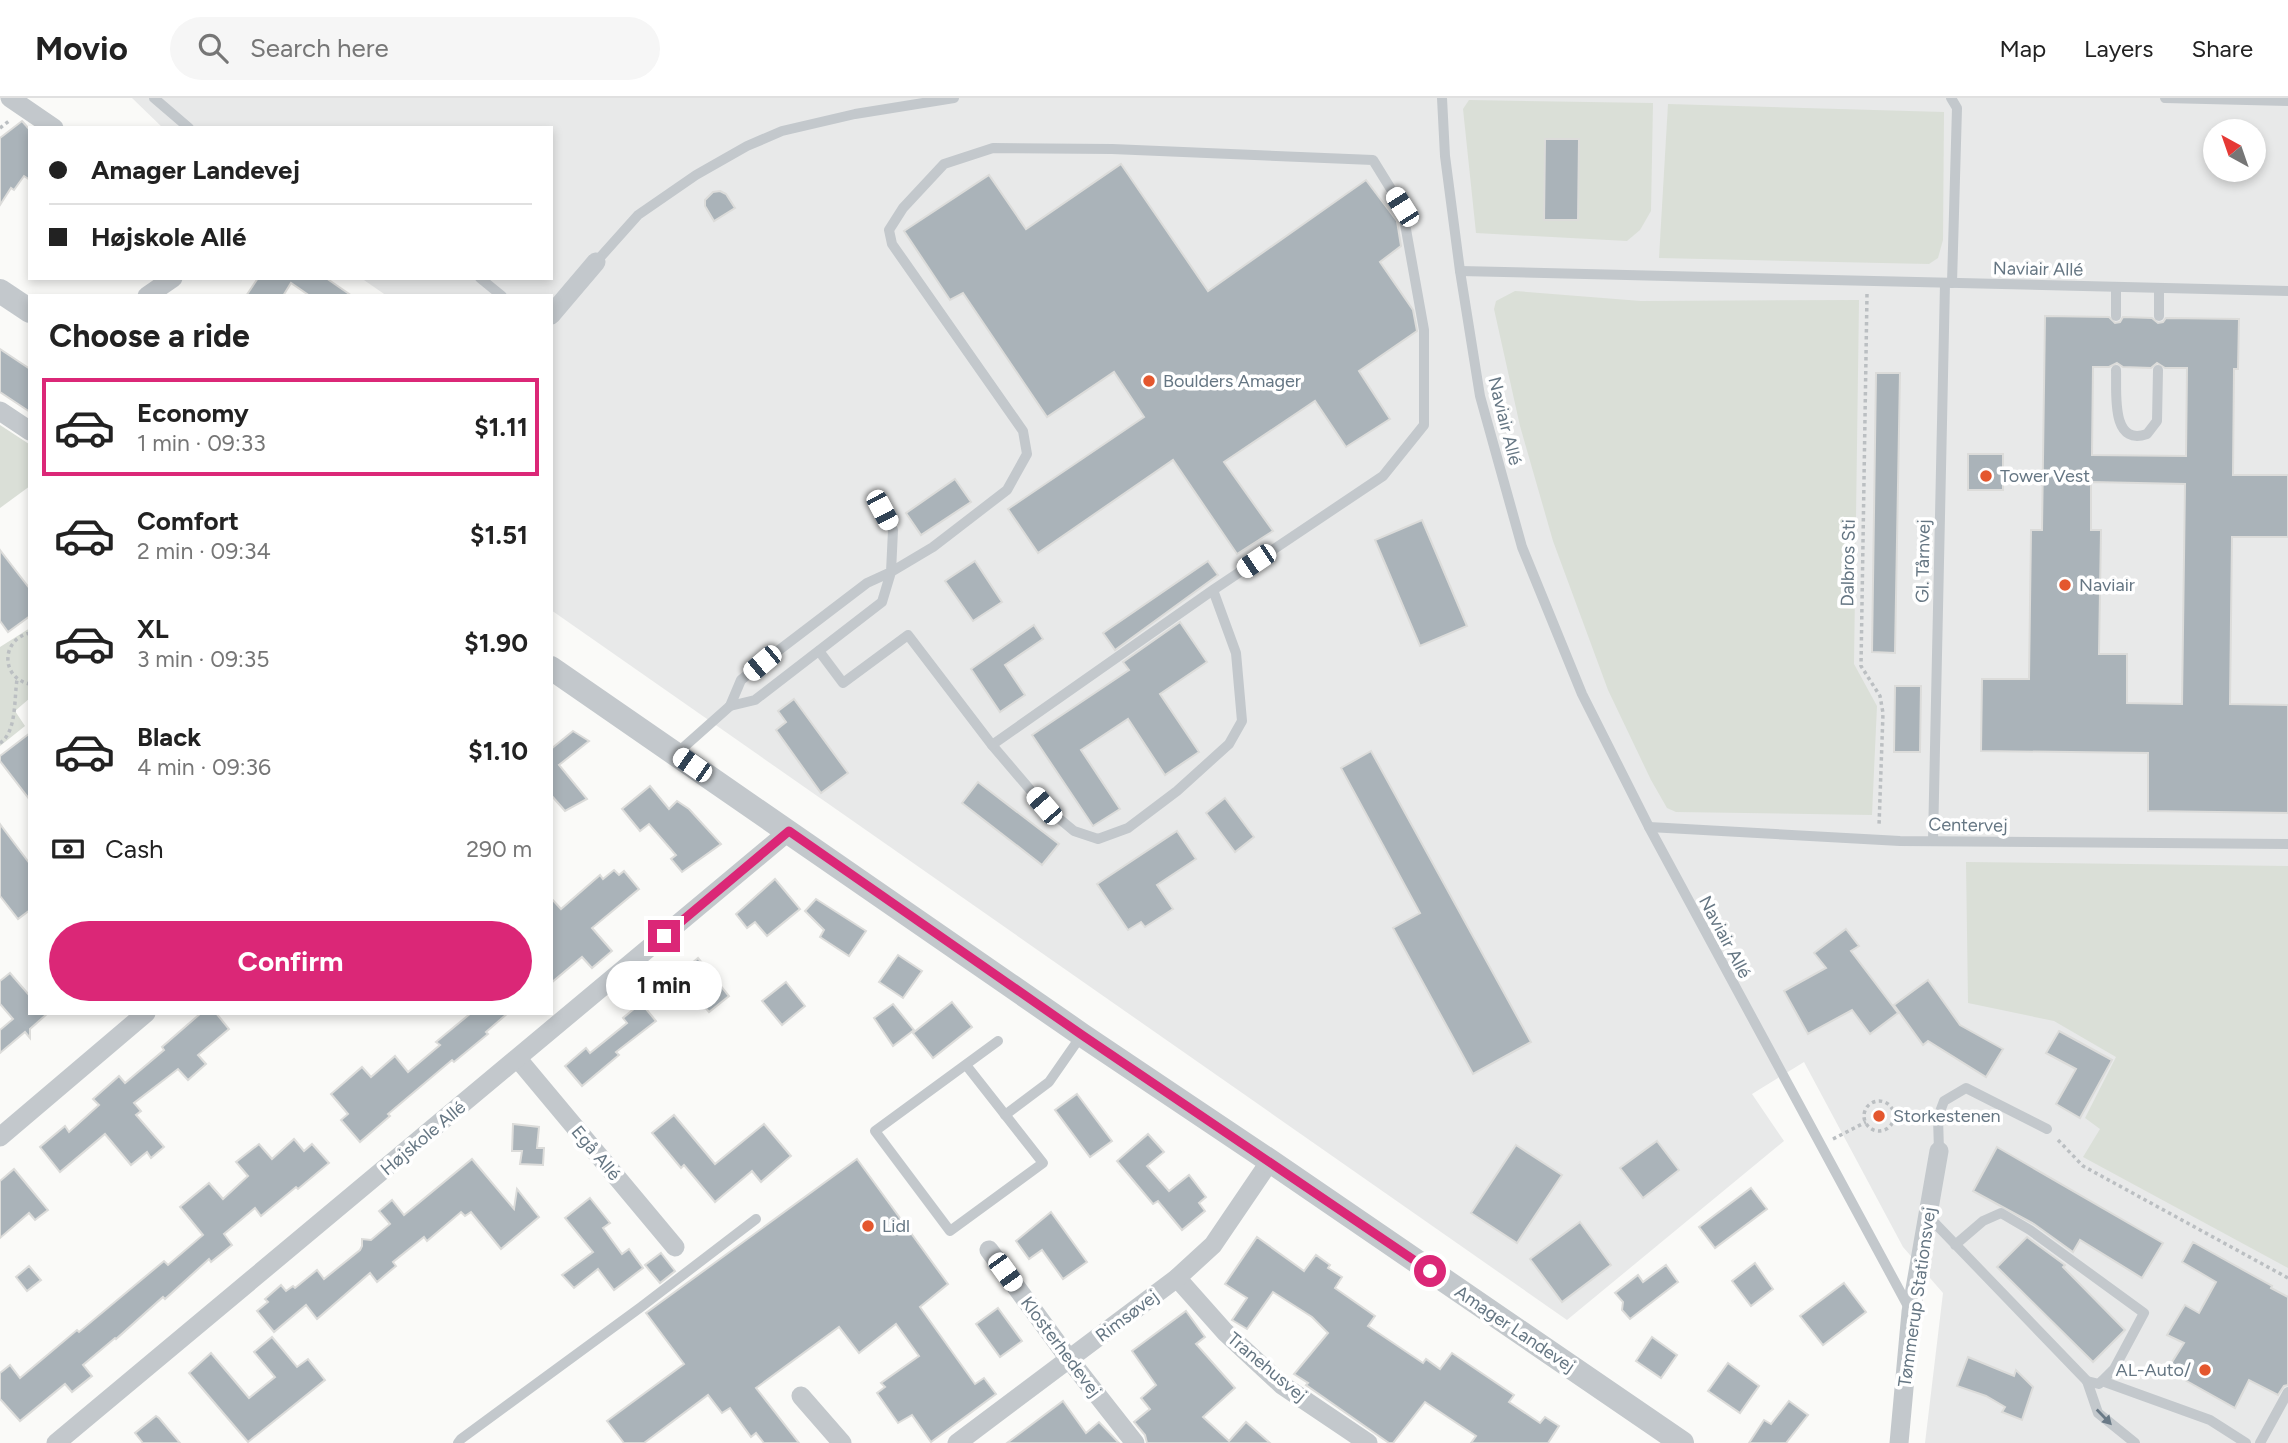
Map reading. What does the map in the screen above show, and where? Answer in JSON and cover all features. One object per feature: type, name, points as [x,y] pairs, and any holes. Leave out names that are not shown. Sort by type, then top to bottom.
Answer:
[{"type":"street","points":[[10,98],[51,126]]},
{"type":"street","points":[[553,313],[596,262]]},
{"type":"street","points":[[150,294],[170,280]]},
{"type":"street","points":[[0,291],[28,310]]},
{"type":"street","points":[[0,411],[28,430]]},
{"type":"street","name":"Amager Landevej","points":[[553,671],[1682,1443]]},
{"type":"street","name":"Højskole Allé","points":[[56,1443],[789,831]]},
{"type":"street","points":[[0,1137],[144,1015]]},
{"type":"street","name":"Egå Allé","points":[[518,1059],[675,1247]]},
{"type":"street","name":"Tømmerup Stationsvej","points":[[1899,1443],[1911,1312],[1939,1151]]},
{"type":"street","name":"Rimsøvej","points":[[957,1443],[1177,1278],[1213,1245],[1270,1161]]},
{"type":"street","name":"Klosterhedevej","points":[[989,1250],[1135,1443]]},
{"type":"street","name":"Tranehusvej","points":[[1177,1278],[1225,1332],[1282,1385],[1368,1443]]},
{"type":"street","points":[[801,1396],[842,1443]]},
{"type":"lane","points":[[154,98],[187,126]]},
{"type":"lane","points":[[596,262],[638,215],[696,175],[747,146],[782,131],[843,117],[954,98]]},
{"type":"lane","points":[[1442,98],[1445,156],[1460,271]]},
{"type":"lane","name":"Gl. Tårnvej","points":[[1933,841],[1948,283],[1957,108],[1951,98]]},
{"type":"lane","points":[[2165,98],[2288,101]]},
{"type":"lane","points":[[676,754],[730,706],[741,681],[867,583],[933,547],[1007,490],[1027,454],[1023,431],[892,244],[889,230],[903,208],[944,164],[993,148],[1112,149],[1373,160],[1402,207],[1424,330],[1424,425],[1383,476],[1213,590],[992,745]]},
{"type":"lane","name":"Naviair Allé","points":[[1911,1312],[1649,827],[1582,694],[1522,547],[1480,396],[1460,271],[2288,291]]},
{"type":"lane","points":[[482,280],[500,294]]},
{"type":"lane","points":[[2116,287],[2116,316]]},
{"type":"lane","points":[[2159,288],[2159,316]]},
{"type":"lane","points":[[2116,370],[2120,426],[2129,434],[2141,436],[2151,430],[2157,421],[2158,370]]},
{"type":"lane","points":[[730,706],[755,700],[882,602],[891,572],[893,530],[882,510]]},
{"type":"lane","points":[[819,650],[843,683],[908,635],[992,745],[1044,806],[1074,831],[1098,839],[1128,828],[1177,791],[1229,744],[1242,721],[1236,653],[1213,590]]},
{"type":"lane","name":"Centervej","points":[[1649,827],[1933,841],[2288,844]]},
{"type":"lane","points":[[1005,1115],[1049,1082],[1082,1035]]},
{"type":"lane","points":[[966,1065],[1043,1163],[950,1231],[875,1131],[998,1041]]},
{"type":"lane","points":[[1939,1151],[1938,1117],[1944,1101],[1966,1088],[2047,1129]]},
{"type":"lane","points":[[1955,1245],[1983,1221],[2001,1213],[2030,1230],[2144,1312],[2114,1369],[2099,1384],[2087,1381]]},
{"type":"lane","points":[[1927,1216],[2087,1381],[2098,1413],[2135,1443]]},
{"type":"lane","points":[[458,1443],[461,1438],[641,1307],[756,1219]]},
{"type":"lane","points":[[2102,1381],[2210,1420],[2246,1443]]},
{"type":"lane","points":[[2260,1443],[2288,1392]]},
{"type":"path","name":"Dalbros Sti","points":[[1867,282],[1861,666],[1880,696],[1883,713],[1878,839]]},
{"type":"path","points":[[28,634],[13,642],[7,663],[17,679],[28,683]]},
{"type":"path","points":[[0,664],[7,663]]},
{"type":"path","points":[[0,743],[11,731],[17,679]]},
{"type":"path","points":[[1875,1102],[1887,1104],[1893,1110],[1894,1121],[1883,1130],[1872,1129],[1866,1122],[1866,1110],[1875,1102]]},
{"type":"path","points":[[1820,1145],[1866,1122]]},
{"type":"path","points":[[2047,1129],[2083,1166],[2288,1278]]},
{"type":"shaded area","points":[[132,98],[2288,98],[2288,1443],[1925,1443],[1943,1293],[1903,1247],[1804,1062],[1752,1094],[1784,1141],[1567,1320],[553,611],[553,294],[384,294],[364,280],[553,280],[553,126],[161,126]]},
{"type":"shaded area","points":[[1469,100],[1653,103],[1651,211],[1640,230],[1627,241],[1476,233],[1463,109]]},
{"type":"shaded area","points":[[1668,104],[1944,112],[1943,240],[1938,258],[1929,264],[1659,258]]},
{"type":"shaded area","points":[[1515,291],[1641,301],[1859,300],[1854,664],[1877,706],[1872,815],[1676,812],[1667,808],[1608,690],[1553,541],[1520,426],[1494,309],[1496,301]]},
{"type":"shaded area","points":[[0,425],[28,443],[28,487],[0,508]]},
{"type":"shaded area","points":[[28,629],[28,700],[15,711],[25,726],[0,746],[0,647]]},
{"type":"shaded area","points":[[1966,862],[2288,866],[2288,1268],[2083,1157],[2100,1129],[2085,1118],[2116,1057],[2054,1021],[1968,1003]]},
{"type":"building","points":[[22,121],[28,128],[28,179],[24,176],[14,190],[11,188],[0,205],[0,138]]},
{"type":"building","points":[[1545,139],[1579,139],[1578,220],[1544,220]]},
{"type":"building","points":[[1121,164],[1208,291],[1366,180],[1397,221],[1401,246],[1380,262],[1413,310],[1417,331],[1359,371],[1390,419],[1346,447],[1315,401],[1224,462],[1273,531],[1237,554],[1173,460],[1038,553],[1008,509],[1144,417],[1114,372],[1047,417],[963,293],[950,300],[904,231],[989,175],[1026,229]]},
{"type":"building","points":[[713,192],[726,194],[735,208],[714,221],[705,206],[705,200]]},
{"type":"building","points":[[257,280],[329,280],[349,294],[307,294],[291,283],[284,294],[247,294]]},
{"type":"building","name":"Naviair","points":[[2045,316],[2109,317],[2115,323],[2120,322],[2123,317],[2152,318],[2158,323],[2166,318],[2239,319],[2238,369],[2234,369],[2233,475],[2288,475],[2288,537],[2232,537],[2230,704],[2288,705],[2288,813],[2148,811],[2148,753],[1981,751],[1982,679],[2029,679],[2031,530],[2042,530]],"holes":[[[2117,363],[2123,367],[2151,368],[2157,363],[2165,368],[2187,368],[2186,456],[2092,455],[2093,367],[2109,367]],[[2091,482],[2185,484],[2182,704],[2127,703],[2127,654],[2099,654],[2101,530],[2091,530]]]},
{"type":"building","points":[[0,349],[28,368],[28,411],[0,392]]},
{"type":"building","points":[[1876,373],[1900,373],[1895,653],[1872,652]]},
{"type":"building","name":"Tower Vest","points":[[1968,454],[2003,454],[2003,490],[1968,490]]},
{"type":"building","points":[[955,479],[971,502],[921,535],[906,513]]},
{"type":"building","points":[[1422,520],[1467,626],[1420,646],[1375,540]]},
{"type":"building","points":[[0,550],[28,586],[28,617],[8,632],[0,621]]},
{"type":"building","points":[[975,561],[1002,602],[973,621],[945,581]]},
{"type":"building","points":[[1208,561],[1218,575],[1115,650],[1103,633]]},
{"type":"building","points":[[1180,622],[1207,662],[1160,694],[1199,752],[1165,775],[1128,719],[1081,750],[1120,809],[1093,826],[1032,735],[1129,670],[1123,662]]},
{"type":"building","points":[[1034,625],[1043,639],[1005,665],[1025,695],[1000,712],[971,669]]},
{"type":"building","points":[[1895,686],[1921,686],[1920,752],[1894,752]]},
{"type":"building","points":[[794,699],[848,773],[821,793],[776,730],[786,722],[778,711]]},
{"type":"building","points":[[573,731],[589,741],[559,765],[587,799],[565,811],[553,797],[553,747]]},
{"type":"building","points":[[28,735],[28,797],[0,761],[0,756]]},
{"type":"building","points":[[1371,751],[1531,1042],[1473,1074],[1393,928],[1420,913],[1341,768]]},
{"type":"building","points":[[978,782],[1059,844],[1042,865],[962,803]]},
{"type":"building","points":[[650,786],[669,809],[677,801],[689,809],[721,844],[682,872],[671,859],[676,855],[649,824],[640,831],[622,809]]},
{"type":"building","points":[[1225,798],[1254,837],[1235,852],[1206,813]]},
{"type":"building","points":[[0,824],[28,861],[28,912],[18,919],[0,896]]},
{"type":"building","points":[[1177,831],[1196,859],[1157,885],[1173,909],[1145,927],[1141,922],[1128,930],[1097,884]]},
{"type":"building","points":[[614,870],[619,875],[624,871],[639,889],[592,928],[612,951],[592,968],[582,957],[553,981],[553,900],[561,909],[600,875],[603,879]]},
{"type":"building","points":[[775,879],[800,909],[767,936],[755,922],[747,928],[736,914]]},
{"type":"building","points":[[816,899],[866,931],[849,956],[820,937],[824,930],[805,911]]},
{"type":"building","points":[[1846,929],[1859,946],[1851,951],[1898,1013],[1870,1034],[1852,1010],[1808,1034],[1784,991],[1826,968],[1814,953]]},
{"type":"building","points":[[898,955],[922,971],[903,998],[879,982]]},
{"type":"building","points":[[698,958],[729,996],[709,1012],[678,975]]},
{"type":"building","points":[[10,973],[28,994],[28,1015],[46,1015],[30,1029],[30,1038],[25,1032],[0,1053],[0,1030],[13,1019],[0,1004],[0,981]]},
{"type":"building","points":[[1928,980],[1960,1025],[2003,1049],[1986,1077],[1928,1041],[1923,1045],[1894,1005]]},
{"type":"building","points":[[786,982],[805,1006],[782,1025],[762,1001]]},
{"type":"building","points":[[952,1002],[972,1027],[933,1058],[913,1033]]},
{"type":"building","points":[[641,1003],[656,1021],[616,1052],[619,1055],[582,1086],[565,1066],[586,1048],[590,1053],[627,1023],[623,1018]]},
{"type":"building","points":[[893,1004],[914,1030],[893,1046],[874,1018]]},
{"type":"building","points":[[199,1015],[218,1015],[229,1029],[198,1055],[206,1064],[188,1080],[178,1069],[134,1103],[141,1111],[136,1115],[164,1147],[151,1158],[147,1152],[131,1165],[105,1134],[60,1172],[40,1147],[65,1126],[69,1132],[99,1105],[93,1099],[119,1076],[125,1083],[164,1050],[162,1047]]},
{"type":"building","points":[[469,1015],[506,1015],[486,1032],[488,1034],[454,1062],[452,1060],[388,1114],[390,1116],[360,1142],[341,1120],[348,1114],[331,1094],[362,1067],[371,1077],[395,1056],[408,1072],[440,1045],[436,1042]]},
{"type":"building","points":[[2059,1031],[2112,1060],[2080,1118],[2056,1104],[2076,1069],[2046,1053]]},
{"type":"building","points":[[1077,1094],[1112,1141],[1090,1157],[1055,1110]]},
{"type":"building","points":[[674,1115],[715,1164],[764,1124],[791,1156],[761,1182],[752,1171],[715,1202],[684,1165],[681,1168],[652,1133]]},
{"type":"building","points":[[513,1124],[539,1127],[537,1148],[544,1148],[543,1165],[520,1164],[522,1151],[512,1151]]},
{"type":"building","points":[[1148,1134],[1164,1152],[1147,1166],[1169,1191],[1189,1175],[1206,1197],[1199,1203],[1205,1211],[1182,1230],[1158,1201],[1153,1204],[1117,1161]]},
{"type":"building","points":[[294,1139],[304,1151],[312,1144],[329,1163],[261,1216],[255,1208],[224,1234],[232,1245],[211,1262],[209,1259],[165,1299],[163,1297],[83,1365],[92,1376],[72,1392],[65,1384],[20,1421],[0,1399],[0,1373],[10,1365],[20,1378],[164,1261],[168,1265],[203,1235],[180,1207],[209,1183],[223,1199],[248,1176],[236,1162],[259,1144],[272,1159]]},
{"type":"building","points":[[1657,1141],[1679,1170],[1643,1198],[1620,1168]]},
{"type":"building","points":[[1516,1145],[1562,1175],[1517,1243],[1471,1213]]},
{"type":"building","points":[[1997,1147],[2163,1243],[2142,1278],[2080,1240],[2073,1252],[2034,1224],[1973,1191]]},
{"type":"building","points":[[472,1159],[514,1209],[517,1189],[539,1217],[501,1249],[471,1212],[465,1216],[461,1212],[427,1241],[424,1237],[393,1262],[396,1266],[377,1282],[370,1273],[317,1319],[306,1305],[274,1332],[257,1311],[268,1302],[265,1299],[281,1285],[286,1291],[293,1286],[295,1288],[317,1270],[324,1279],[360,1250],[362,1239],[371,1240],[390,1224],[379,1211],[392,1200],[404,1215]]},
{"type":"building","points":[[857,1159],[948,1284],[920,1307],[975,1384],[984,1378],[996,1394],[931,1442],[912,1415],[898,1423],[877,1393],[885,1387],[881,1383],[919,1356],[896,1324],[859,1353],[839,1327],[756,1388],[799,1443],[764,1443],[756,1433],[751,1437],[730,1408],[722,1413],[708,1395],[644,1443],[624,1443],[607,1421],[684,1364],[646,1313]]},
{"type":"building","points":[[14,1169],[48,1210],[35,1220],[29,1213],[0,1238],[0,1181]]},
{"type":"building","points":[[1751,1188],[1767,1209],[1715,1248],[1699,1227]]},
{"type":"building","points":[[590,1198],[610,1223],[603,1228],[622,1254],[629,1249],[643,1268],[614,1290],[598,1269],[574,1288],[562,1275],[593,1252],[565,1218]]},
{"type":"building","points":[[1051,1212],[1087,1262],[1063,1279],[1042,1250],[1029,1259],[1016,1241]]},
{"type":"building","points":[[1580,1222],[1611,1265],[1562,1302],[1530,1259]]},
{"type":"building","points":[[1257,1237],[1304,1271],[1316,1255],[1330,1265],[1328,1268],[1342,1277],[1335,1288],[1375,1316],[1368,1326],[1423,1363],[1426,1359],[1440,1369],[1452,1353],[1514,1395],[1509,1402],[1540,1423],[1545,1417],[1559,1426],[1548,1443],[1471,1443],[1476,1436],[1425,1402],[1393,1443],[1389,1443],[1306,1385],[1308,1383],[1294,1374],[1328,1333],[1312,1317],[1273,1292],[1247,1329],[1232,1320],[1247,1298],[1225,1284]]},
{"type":"building","points":[[2027,1237],[2065,1265],[2063,1267],[2125,1330],[2093,1362],[1997,1267]]},
{"type":"building","points":[[2193,1242],[2288,1297],[2288,1385],[2284,1386],[2278,1395],[2249,1380],[2235,1408],[2167,1370],[2184,1343],[2167,1335],[2185,1305],[2199,1313],[2216,1282],[2182,1262]]},
{"type":"building","points":[[661,1253],[675,1271],[660,1283],[645,1265]]},
{"type":"building","points":[[1755,1263],[1773,1289],[1751,1306],[1732,1281]]},
{"type":"building","points":[[1666,1265],[1678,1282],[1630,1319],[1622,1310],[1623,1302],[1615,1293],[1638,1275],[1643,1282]]},
{"type":"building","points":[[29,1266],[41,1280],[27,1291],[16,1277]]},
{"type":"building","points":[[1844,1283],[1866,1312],[1823,1345],[1800,1316]]},
{"type":"building","points":[[998,1308],[1022,1341],[1000,1357],[976,1324]]},
{"type":"building","points":[[1186,1311],[1205,1337],[1196,1344],[1235,1388],[1203,1417],[1229,1441],[1246,1422],[1270,1443],[1147,1443],[1145,1435],[1134,1422],[1150,1409],[1141,1398],[1156,1385],[1132,1351]]},
{"type":"building","points":[[272,1337],[297,1367],[308,1359],[325,1380],[248,1442],[189,1373],[211,1353],[249,1398],[275,1377],[254,1352]]},
{"type":"building","points":[[1652,1337],[1677,1355],[1661,1378],[1636,1361]]},
{"type":"building","points":[[1968,1357],[2014,1376],[2016,1370],[2033,1387],[2022,1420],[2002,1412],[2005,1407],[1986,1396],[1957,1386]]},
{"type":"building","points":[[1728,1363],[1759,1386],[1740,1413],[1708,1391]]},
{"type":"building","points":[[1063,1401],[1086,1433],[1099,1422],[1119,1443],[1007,1443]]},
{"type":"building","points":[[1789,1401],[1808,1415],[1786,1443],[1749,1443],[1764,1420],[1771,1424]]},
{"type":"building","points":[[156,1416],[180,1443],[143,1443],[135,1433]]},
{"type":"place","name":"Boulders Amager","points":[[1149,381]]},
{"type":"place","name":"Tower Vest","points":[[1986,476]]},
{"type":"place","name":"Naviair","points":[[2065,585]]},
{"type":"place","name":"Storkestenen","points":[[1879,1116]]},
{"type":"place","name":"Lidl","points":[[868,1226]]},
{"type":"place","name":"AL-Auto/","points":[[2205,1370]]},
{"type":"route","points":[[664,936],[789,831],[1082,1035],[1430,1271]]}]
